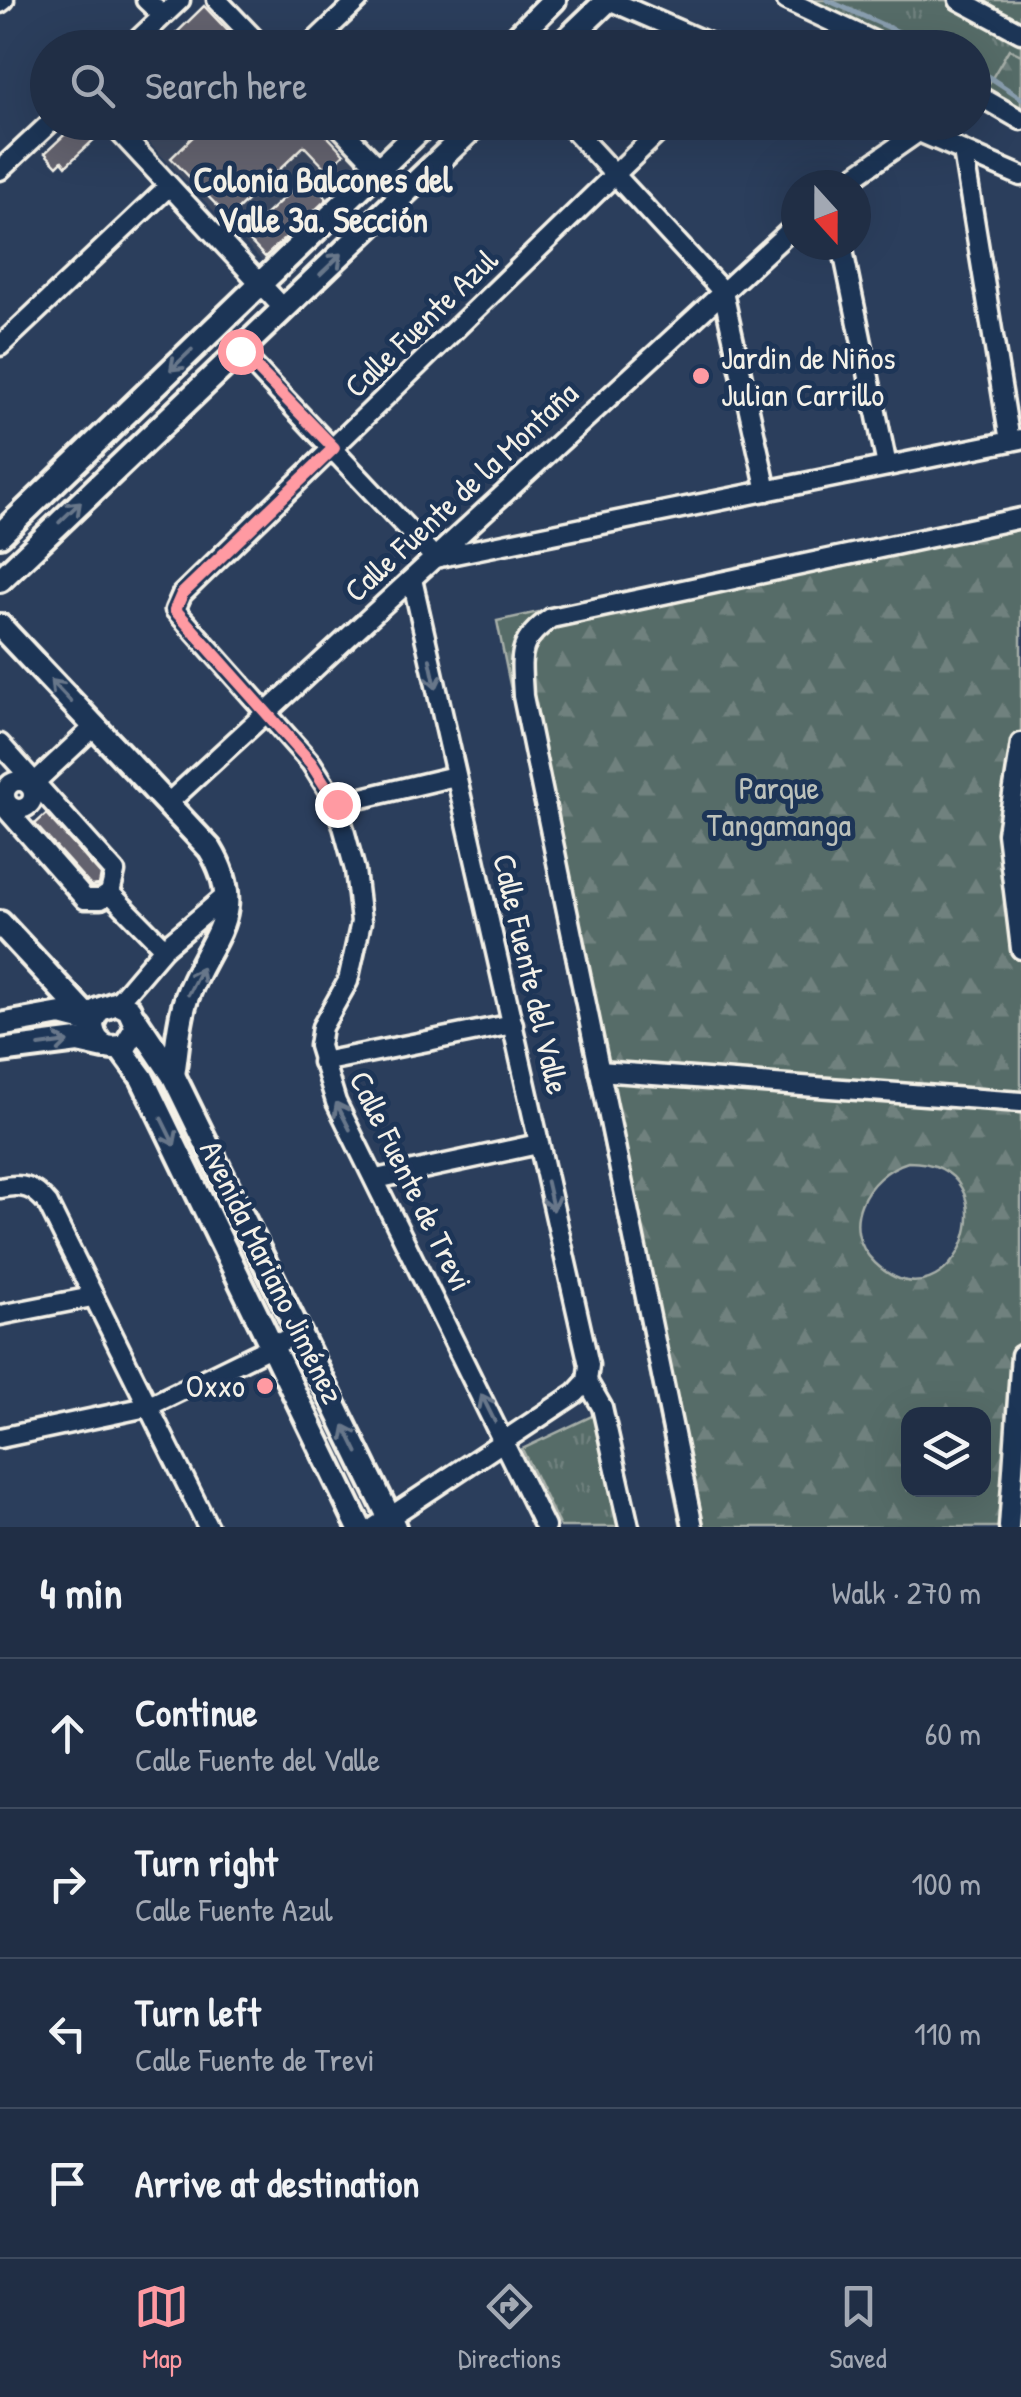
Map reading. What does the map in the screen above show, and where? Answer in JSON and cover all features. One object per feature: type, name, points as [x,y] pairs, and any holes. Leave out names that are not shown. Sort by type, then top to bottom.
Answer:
[{"type":"street","points":[[146,0],[162,15]]},
{"type":"street","points":[[147,30],[180,0]]},
{"type":"street","points":[[218,0],[246,30]]},
{"type":"street","points":[[327,30],[358,0]]},
{"type":"street","points":[[524,30],[554,0]]},
{"type":"street","points":[[577,30],[608,0],[678,30]]},
{"type":"street","points":[[786,0],[850,30]]},
{"type":"street","points":[[959,0],[1021,33]]},
{"type":"street","points":[[991,103],[1021,120]]},
{"type":"street","points":[[0,170],[32,140]]},
{"type":"street","points":[[126,140],[284,309]]},
{"type":"street","points":[[352,140],[404,194]]},
{"type":"street","points":[[27,554],[1,531],[410,140]]},
{"type":"street","points":[[0,580],[461,140]]},
{"type":"street","points":[[583,140],[722,292],[767,491]]},
{"type":"street","name":"Calle Fuente Azul","points":[[175,610],[182,594],[651,140]]},
{"type":"street","points":[[864,170],[907,140]]},
{"type":"street","points":[[937,140],[1021,176]]},
{"type":"street","points":[[240,351],[435,558],[1016,440],[963,151]]},
{"type":"street","points":[[0,346],[168,186]]},
{"type":"street","name":"Calle Fuente de la Montaña","points":[[167,804],[781,239]]},
{"type":"street","points":[[845,260],[887,466]]},
{"type":"street","points":[[693,1527],[524,696],[521,652],[529,633],[551,618],[1021,518]]},
{"type":"street","name":"Calle Fuente del Valle","points":[[412,579],[589,1365],[588,1382],[602,1407],[629,1527]]},
{"type":"street","name":"Calle Fuente de Trevi","points":[[175,610],[311,763],[337,804],[355,870],[361,922],[348,981],[322,1027],[322,1062],[336,1102],[545,1527]]},
{"type":"street","points":[[0,626],[210,849],[223,871],[228,894],[222,930],[186,1000],[173,1075]]},
{"type":"street","points":[[4,808],[18,810],[31,804],[32,784],[94,727]]},
{"type":"street","points":[[0,744],[115,872],[110,893],[101,899],[85,899],[4,808]]},
{"type":"street","points":[[1021,744],[1007,832],[1021,949]]},
{"type":"street","points":[[337,804],[455,776]]},
{"type":"street","points":[[110,893],[164,948]]},
{"type":"street","points":[[0,1025],[69,1014],[92,1022],[98,1010],[117,1004],[164,948],[228,894]]},
{"type":"street","name":"Avenida Mariano Jiménez","points":[[0,923],[92,1022],[93,1036],[114,1048],[142,1078],[359,1527]]},
{"type":"street","points":[[51,1016],[62,1008],[64,1000],[52,980]]},
{"type":"street","name":"Avenida Mariano Jiménez","points":[[117,1004],[129,1009],[173,1075],[299,1333],[386,1525]]},
{"type":"street","points":[[0,1052],[78,1041],[114,1048],[136,1034],[136,1020]]},
{"type":"street","points":[[322,1062],[513,1024]]},
{"type":"street","points":[[598,1070],[1021,1102]]},
{"type":"street","points":[[376,1179],[538,1144]]},
{"type":"street","points":[[0,1188],[16,1184],[36,1189],[48,1204],[208,1527]]},
{"type":"street","points":[[0,1315],[92,1297]]},
{"type":"street","points":[[0,1438],[147,1407],[299,1333]]},
{"type":"street","points":[[1009,1527],[1021,1355]]},
{"type":"street","points":[[386,1525],[588,1382]]},
{"type":"shaded area","points":[[146,140],[335,140],[362,168],[263,262]]},
{"type":"green space","points":[[773,0],[1021,0],[1021,130],[991,111],[991,30],[837,30]]},
{"type":"green space","points":[[1009,49],[1021,55],[1021,130],[991,110],[991,80]]},
{"type":"green space","name":"Parque Tangamanga","points":[[1021,508],[1021,1527],[681,1527],[497,621]],"holes":[[[908,1162],[942,1169],[962,1188],[968,1214],[964,1241],[950,1264],[929,1279],[904,1280],[875,1263],[864,1249],[858,1233],[861,1204],[880,1178]]]},
{"type":"green space","points":[[596,1414],[621,1527],[560,1527],[522,1449]]},
{"type":"building","points":[[204,6],[227,30],[179,30]]},
{"type":"building","points":[[59,140],[94,140],[66,166],[62,161],[57,166],[45,153]]},
{"type":"building","points":[[190,140],[331,140],[344,154],[327,170],[304,146],[229,218],[171,158]]},
{"type":"building","points":[[306,177],[327,199],[265,257],[244,235]]},
{"type":"building","points":[[46,814],[101,875],[99,885],[91,886],[35,824]]},
{"type":"waterway","points":[[827,0],[894,30]]},
{"type":"waterway","points":[[991,78],[1021,98]]},
{"type":"place","name":"Jardin de Niños Julian Carrillo","points":[[701,376]]},
{"type":"place","name":"Oxxo","points":[[265,1386]]},
{"type":"district","name":"Colonia Balcones del Valle 3a. Sección","points":[[323,200]]},
{"type":"route","points":[[240,351],[334,448],[182,594],[175,610],[311,763],[337,804]]}]
